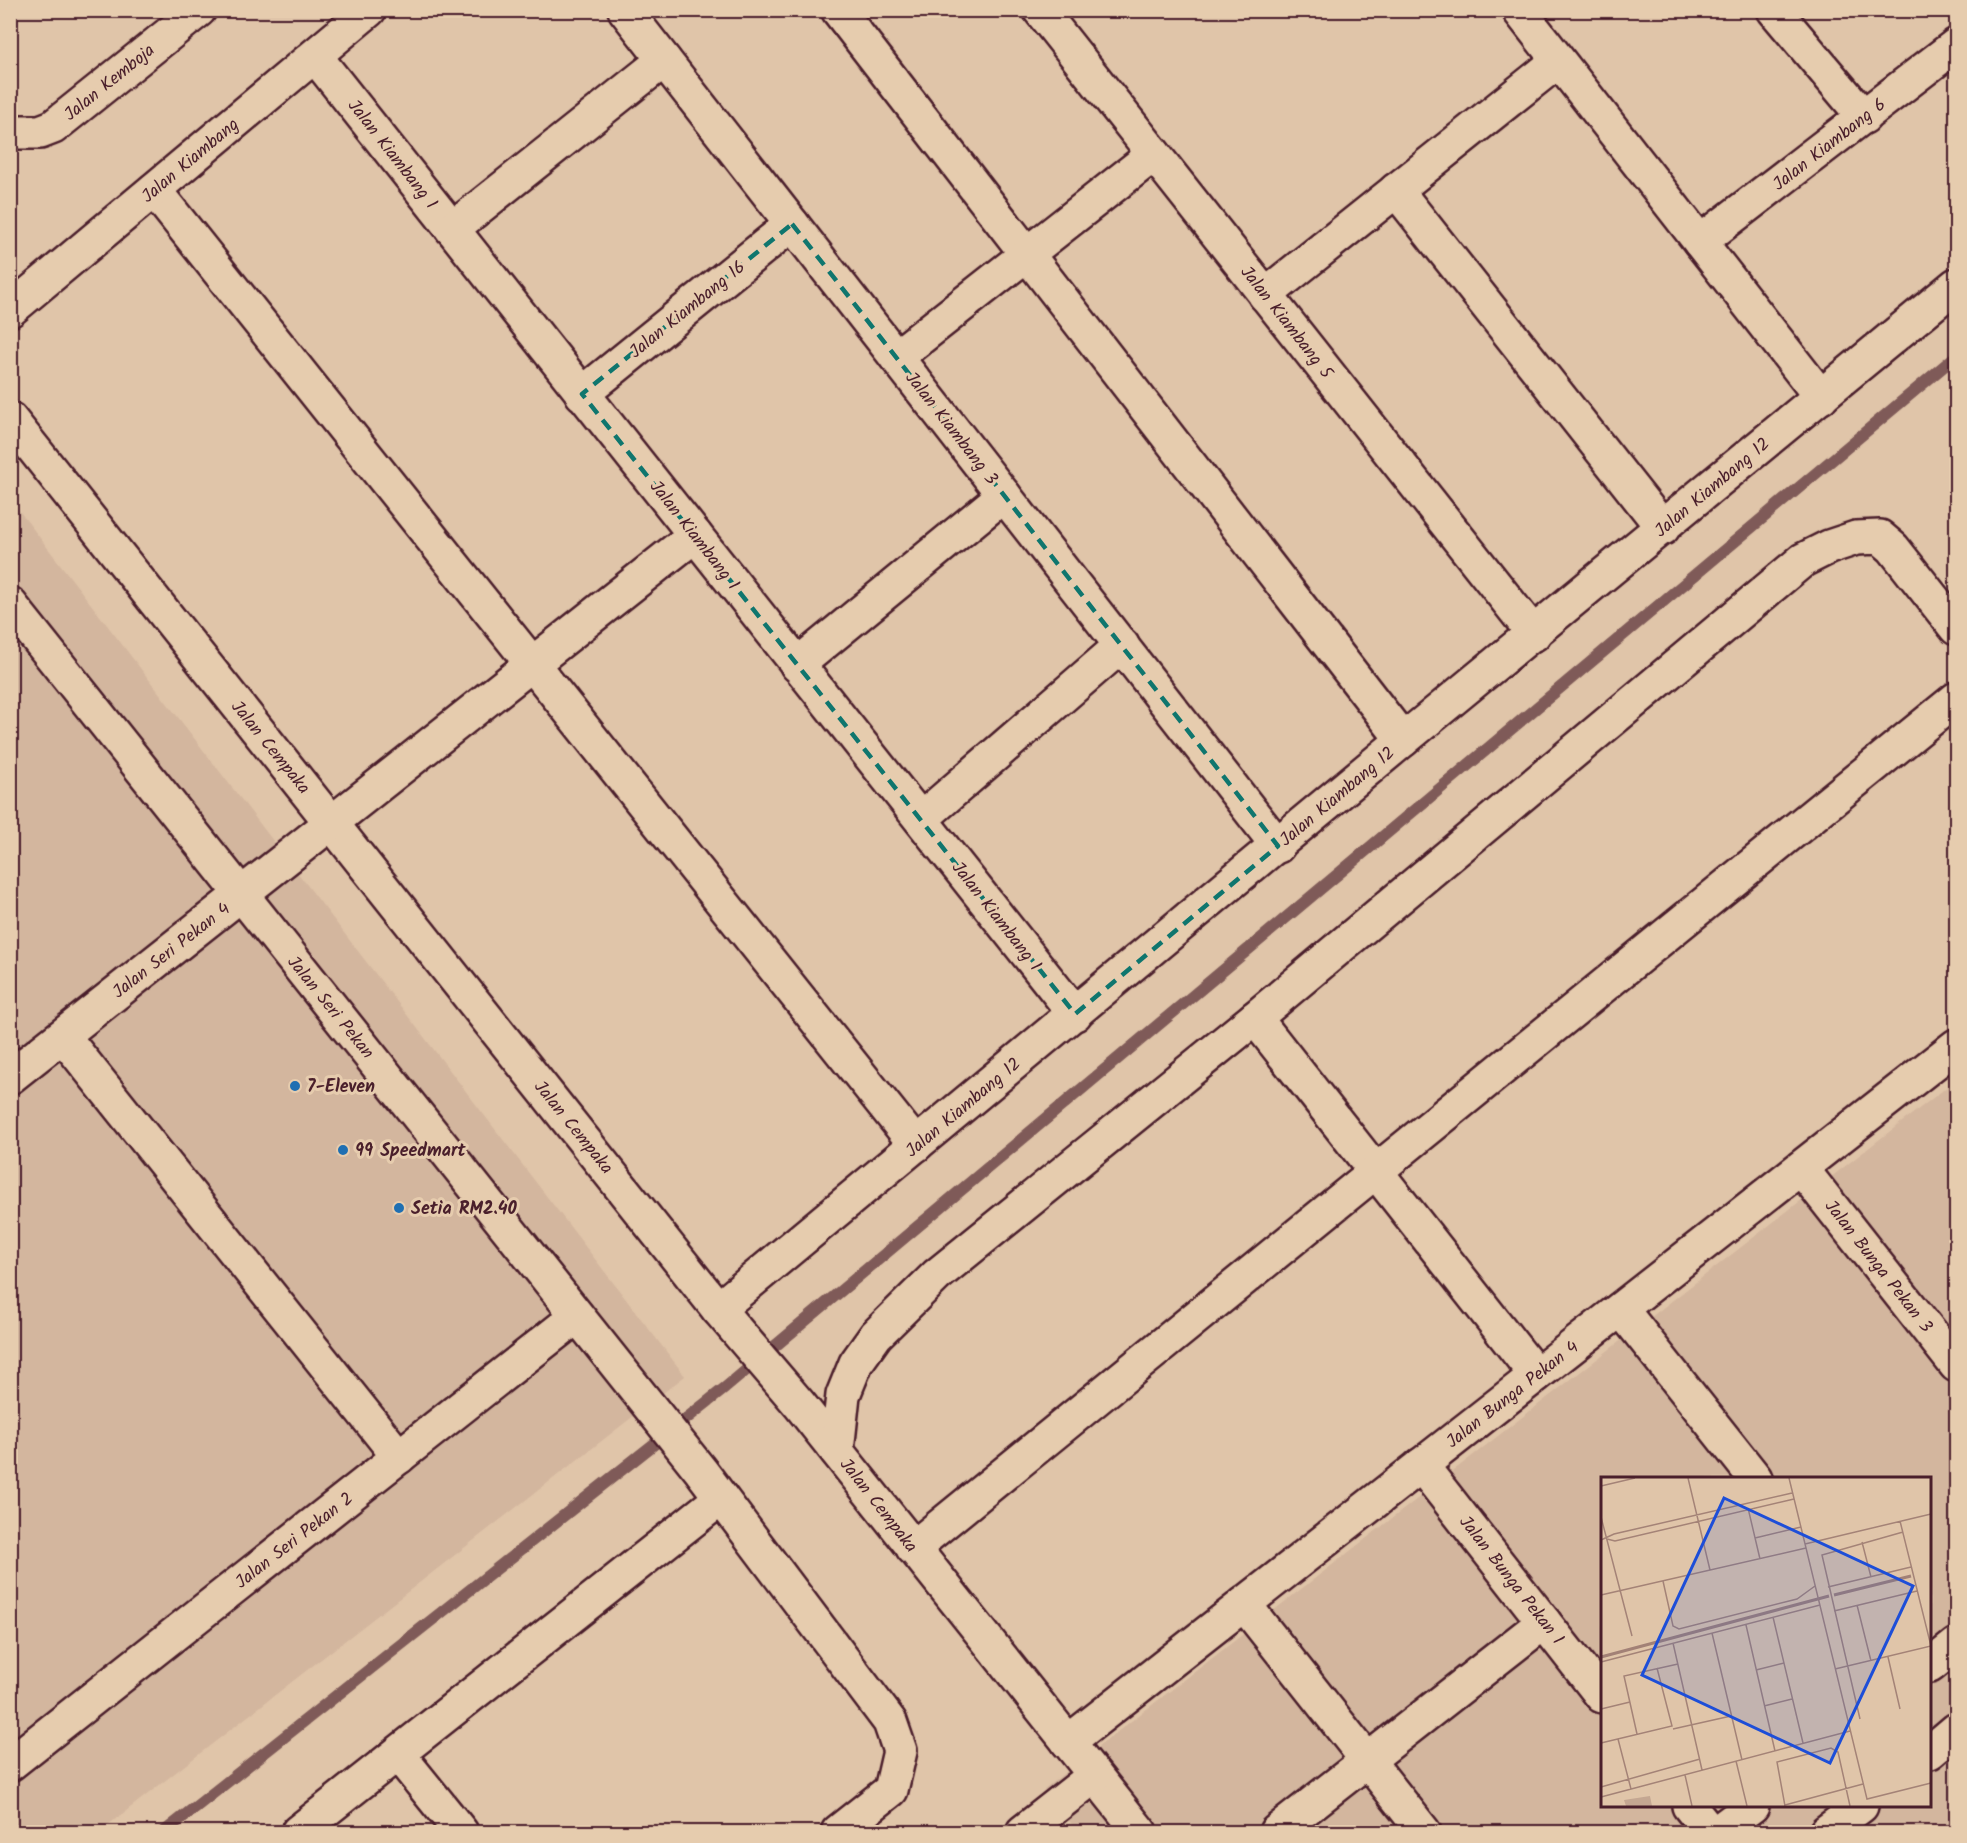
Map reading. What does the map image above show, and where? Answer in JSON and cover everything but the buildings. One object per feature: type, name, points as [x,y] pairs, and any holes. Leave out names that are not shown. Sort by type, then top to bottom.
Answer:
[{"type":"street","name":"Jalan Kemboja","points":[[10,132],[40,132],[53,127],[199,10]]},
{"type":"street","name":"Jalan Kiambang","points":[[10,310],[369,10]]},
{"type":"street","name":"Jalan Kiambang 3","points":[[625,10],[1278,846]]},
{"type":"street","points":[[838,10],[1403,740]]},
{"type":"street","name":"Jalan Kiambang 5","points":[[1040,10],[1534,634]]},
{"type":"street","points":[[1519,10],[1821,397]]},
{"type":"street","points":[[1774,10],[1864,117]]},
{"type":"street","name":"Jalan Kiambang 6","points":[[1700,242],[1956,45]]},
{"type":"street","name":"Jalan Kiambang 1","points":[[315,56],[1075,1014]]},
{"type":"street","points":[[452,229],[664,60]]},
{"type":"street","points":[[1265,295],[1558,60]]},
{"type":"street","points":[[896,357],[1154,154]]},
{"type":"street","points":[[154,190],[916,1145]]},
{"type":"street","points":[[1396,190],[1663,528]]},
{"type":"street","name":"Jalan Kiambang 16","points":[[582,394],[792,224]]},
{"type":"street","name":"Jalan Kiambang 12","points":[[718,1309],[1403,740],[1956,285]]},
{"type":"street","name":"Jalan Cempaka","points":[[10,419],[718,1309],[800,1406],[1140,1833]]},
{"type":"street","points":[[797,665],[1004,495]]},
{"type":"street","name":"Jalan Seri Pekan 4","points":[[10,1077],[695,535]]},
{"type":"street","points":[[837,1452],[843,1395],[856,1363],[876,1335],[937,1275],[1255,1018],[1803,560],[1829,547],[1856,538],[1880,537],[1893,548],[1956,628]]},
{"type":"street","name":"Jalan Seri Pekan","points":[[10,604],[700,1471],[890,1722],[900,1751],[891,1790],[838,1833]]},
{"type":"street","points":[[921,819],[1122,645]]},
{"type":"street","points":[[913,1548],[1956,699]]},
{"type":"street","points":[[1255,1018],[1536,1375]]},
{"type":"street","points":[[63,1036],[399,1457]]},
{"type":"street","name":"Jalan Bunga Pekan 4","points":[[1068,1742],[1956,1046]]},
{"type":"street","name":"Jalan Bunga Pekan 3","points":[[1801,1168],[1952,1350]]},
{"type":"street","points":[[1621,1309],[1753,1477]]},
{"type":"street","name":"Jalan Seri Pekan 2","points":[[10,1764],[577,1316]]},
{"type":"street","name":"Jalan Bunga Pekan 1","points":[[1421,1465],[1601,1695]]},
{"type":"street","points":[[298,1833],[721,1498]]},
{"type":"street","points":[[1244,1604],[1424,1833]]},
{"type":"street","points":[[1276,1833],[1544,1622]]},
{"type":"street","points":[[1931,1664],[1956,1645]]},
{"type":"street","points":[[1931,1750],[1956,1731]]},
{"type":"street","points":[[398,1754],[461,1833]]},
{"type":"street","points":[[1023,1833],[1094,1776]]},
{"type":"street","points":[[1690,1807],[1710,1833]]},
{"type":"street","points":[[1717,1833],[1751,1807]]},
{"type":"street","points":[[1826,1833],[1860,1807]]},
{"type":"highlighted area","points":[[792,224],[1278,846],[1075,1014],[582,394]]},
{"type":"shaded area","points":[[10,499],[685,1376],[99,1832],[11,1832]]},
{"type":"shaded area","points":[[1956,1080],[1956,1832],[1078,1832],[1044,1789]]},
{"type":"waterway","points":[[164,1832],[725,1388],[1956,356]]},
{"type":"place","name":"7-Eleven","points":[[295,1086]]},
{"type":"place","name":"99 Speedmart","points":[[343,1150]]},
{"type":"place","name":"Setia RM2.40","points":[[399,1208]]}]
